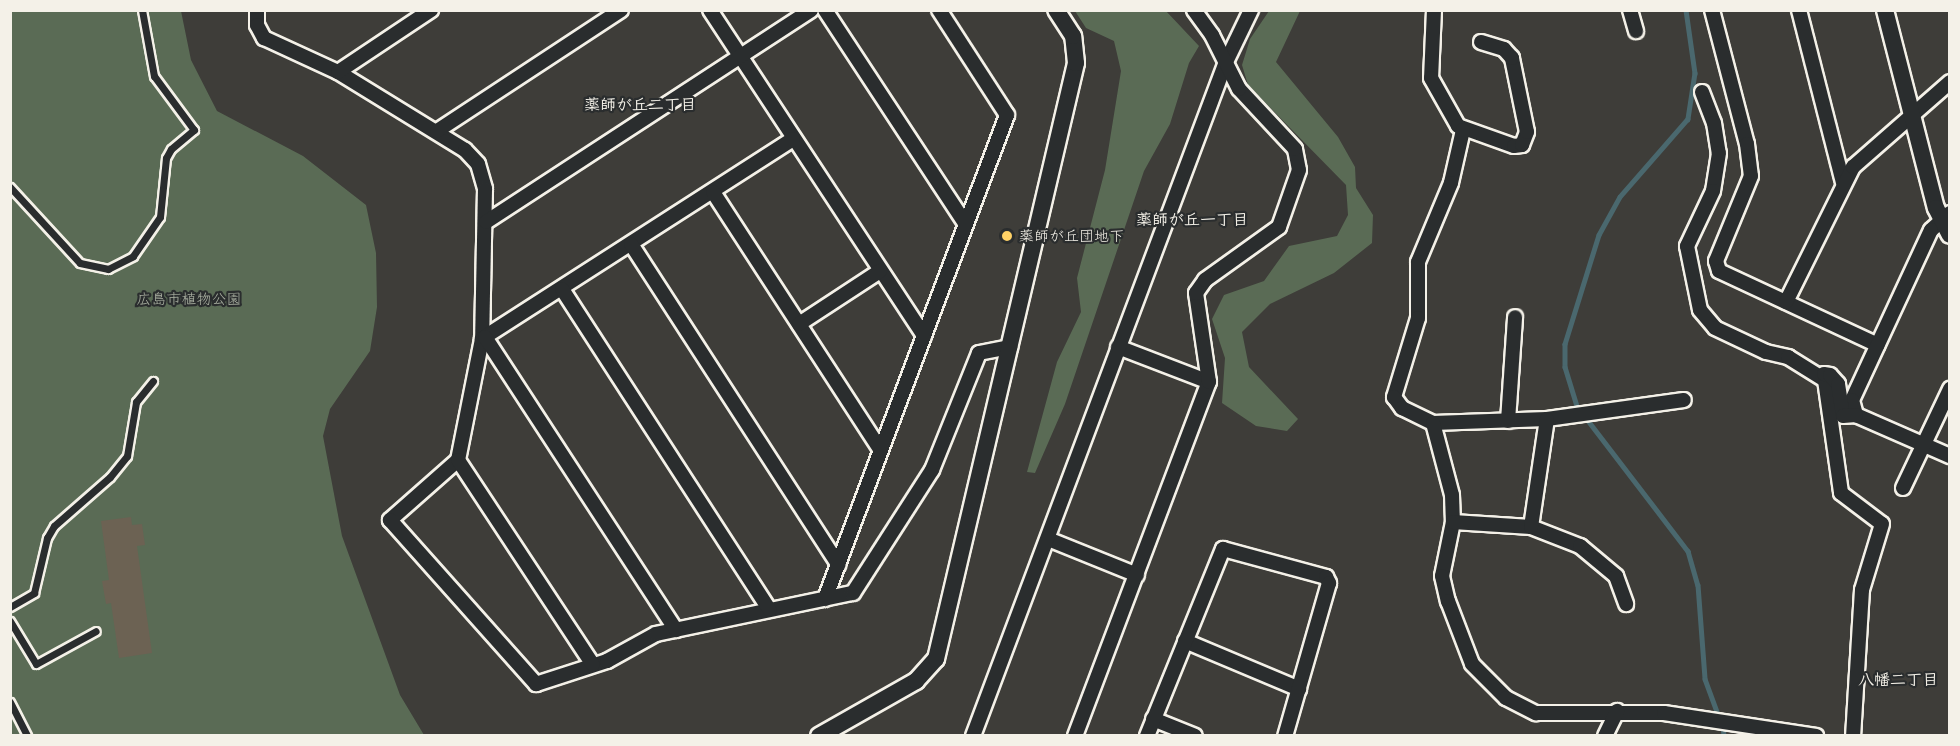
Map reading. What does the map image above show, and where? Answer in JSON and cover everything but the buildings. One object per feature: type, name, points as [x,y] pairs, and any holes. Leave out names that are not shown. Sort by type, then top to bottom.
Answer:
[{"type":"street","points":[[257,10],[257,25],[264,38],[338,72],[437,131],[478,164],[484,181],[486,222],[484,338],[458,460],[390,520],[536,684],[593,665],[642,640],[676,630],[853,593],[932,470],[979,353],[1010,347]]},
{"type":"street","points":[[437,131],[621,10]]},
{"type":"street","points":[[710,10],[924,336]]},
{"type":"street","points":[[486,222],[811,10]]},
{"type":"street","points":[[825,10],[965,223]]},
{"type":"street","points":[[825,599],[1007,116],[939,10]]},
{"type":"street","points":[[819,735],[916,681],[936,659],[1076,63],[1072,36],[1056,10]]},
{"type":"street","points":[[1075,735],[1209,382],[1196,294],[1205,280],[1279,226],[1300,162],[1295,149],[1239,89],[1226,62],[1194,10]]},
{"type":"street","points":[[973,735],[1226,62],[1251,10]]},
{"type":"street","points":[[1434,10],[1431,78],[1463,130],[1514,146],[1522,145],[1526,138],[1512,58],[1504,49],[1481,42]]},
{"type":"street","points":[[1630,10],[1636,31]]},
{"type":"street","points":[[1712,10],[1747,144],[1751,176],[1716,261],[1719,271],[1878,345]]},
{"type":"street","points":[[1799,10],[1844,182]]},
{"type":"street","points":[[1885,10],[1912,112],[1950,235]]},
{"type":"street","points":[[338,72],[428,11]]},
{"type":"street","points":[[1786,302],[1853,167],[1912,112],[1950,82]]},
{"type":"street","points":[[1702,92],[1714,123],[1719,153],[1713,192],[1687,246],[1700,310],[1715,328],[1788,357],[1819,375],[1828,384],[1841,493],[1882,524],[1862,590],[1853,735]]},
{"type":"street","points":[[1463,130],[1451,183],[1418,262],[1418,318],[1394,397],[1406,412],[1432,423],[1508,421],[1575,416],[1684,400]]},
{"type":"street","points":[[484,338],[793,139]]},
{"type":"street","points":[[713,192],[880,449]]},
{"type":"street","points":[[1856,415],[1852,400],[1931,230],[1945,217]]},
{"type":"street","points":[[631,244],[839,565]]},
{"type":"street","points":[[799,324],[880,271]]},
{"type":"street","points":[[562,289],[770,610]]},
{"type":"street","points":[[1508,421],[1515,316]]},
{"type":"street","points":[[484,338],[676,630]]},
{"type":"street","points":[[1118,347],[1209,382]]},
{"type":"street","points":[[1819,375],[1830,375],[1838,384],[1843,416],[1856,415],[1950,456]]},
{"type":"street","points":[[1903,488],[1950,389]]},
{"type":"street","points":[[1531,527],[1547,419]]},
{"type":"street","points":[[1432,423],[1449,472],[1453,522],[1442,576],[1463,646],[1479,672],[1527,711],[1617,711],[1816,735]]},
{"type":"street","points":[[458,460],[593,665]]},
{"type":"street","points":[[1453,522],[1531,527],[1580,546],[1601,562],[1621,582],[1626,604]]},
{"type":"street","points":[[1048,539],[1137,575]]},
{"type":"street","points":[[1147,735],[1223,549],[1326,577],[1329,583],[1284,735]]},
{"type":"street","points":[[1185,642],[1299,689]]},
{"type":"street","points":[[1605,735],[1617,711]]},
{"type":"street","points":[[1153,719],[1195,735]]},
{"type":"lane","points":[[10,187],[80,263],[108,269],[133,256],[160,217],[166,158],[171,149],[194,130],[154,76],[142,10]]},
{"type":"lane","points":[[10,607],[34,593],[47,538],[54,526],[110,477],[127,456],[136,402],[153,381]]},
{"type":"lane","points":[[10,621],[36,664],[96,631]]},
{"type":"lane","points":[[10,702],[27,735]]},
{"type":"green space","name":"広島市植物公園","points":[[10,11],[181,11],[191,60],[217,111],[303,156],[366,205],[376,253],[377,307],[370,351],[330,409],[323,436],[342,536],[400,695],[424,735],[11,735]]},
{"type":"green space","points":[[1075,11],[1166,11],[1199,46],[1189,63],[1170,124],[1144,171],[1065,404],[1035,473],[1027,472],[1057,362],[1081,312],[1077,278],[1105,170],[1121,71],[1114,41],[1086,28]]},
{"type":"green space","points":[[1269,11],[1300,11],[1276,62],[1338,137],[1355,167],[1356,188],[1373,215],[1372,243],[1334,273],[1270,304],[1242,332],[1249,367],[1298,419],[1287,431],[1256,426],[1222,403],[1225,358],[1212,319],[1224,295],[1264,281],[1289,246],[1337,236],[1348,215],[1346,185],[1248,85],[1242,65],[1250,39]]},
{"type":"waterway","points":[[1686,10],[1695,73],[1688,119],[1620,197],[1599,235],[1565,344],[1565,367],[1577,406],[1688,551],[1698,585],[1705,679],[1719,717]]},
{"type":"waterway","points":[[1723,725],[1724,736]]},
{"type":"place","name":"薬師が丘団地下","points":[[1007,236]]},
{"type":"district","name":"薬師が丘二丁目","points":[[640,104]]},
{"type":"district","name":"薬師が丘一丁目","points":[[1192,219]]},
{"type":"district","name":"八幡二丁目","points":[[1898,679]]}]
